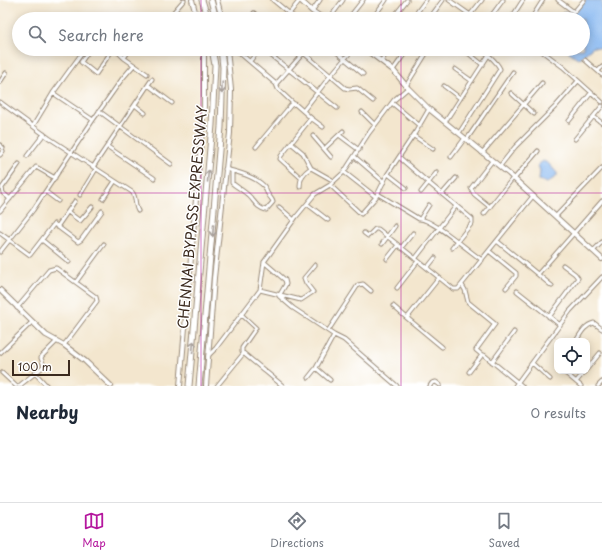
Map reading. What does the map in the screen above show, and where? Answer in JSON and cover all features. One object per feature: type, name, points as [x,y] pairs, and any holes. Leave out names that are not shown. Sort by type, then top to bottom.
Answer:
[{"type":"highway","points":[[202,0],[206,12]]},
{"type":"highway","points":[[211,0],[217,12]]},
{"type":"highway","name":"CHENNAI BYPASS EXPRESSWAY","points":[[189,386],[212,125],[215,65],[213,56]]},
{"type":"highway","name":"CHENNAI BYPASS EXPRESSWAY","points":[[199,386],[221,126],[223,67],[221,56]]},
{"type":"street","points":[[174,12],[184,0]]},
{"type":"street","points":[[192,0],[195,12]]},
{"type":"street","points":[[217,0],[220,12]]},
{"type":"street","points":[[273,0],[288,12]]},
{"type":"street","points":[[290,12],[300,0],[312,11],[320,0]]},
{"type":"street","points":[[334,12],[343,0]]},
{"type":"street","points":[[354,12],[363,0]]},
{"type":"street","points":[[377,12],[386,0]]},
{"type":"street","points":[[397,12],[406,0]]},
{"type":"street","points":[[417,12],[426,0]]},
{"type":"street","points":[[434,12],[443,0]]},
{"type":"street","points":[[449,0],[466,12]]},
{"type":"street","points":[[472,12],[482,0]]},
{"type":"street","points":[[494,12],[503,0]]},
{"type":"street","points":[[515,12],[523,0]]},
{"type":"street","points":[[535,12],[543,0]]},
{"type":"street","points":[[558,0],[574,12],[584,0]]},
{"type":"street","points":[[562,4],[565,0]]},
{"type":"street","points":[[33,126],[53,93],[79,56]]},
{"type":"street","points":[[85,56],[81,62],[82,64],[96,74],[109,56]]},
{"type":"street","points":[[121,56],[146,74]]},
{"type":"street","points":[[180,386],[204,106],[204,56]]},
{"type":"street","points":[[206,386],[231,112],[231,90],[228,56]]},
{"type":"street","points":[[244,56],[276,84],[282,94],[323,127]]},
{"type":"street","points":[[250,61],[254,56]]},
{"type":"street","points":[[271,56],[337,108]]},
{"type":"street","points":[[276,84],[301,56]]},
{"type":"street","points":[[308,56],[345,88],[357,88],[373,101]]},
{"type":"street","points":[[341,56],[363,74]]},
{"type":"street","points":[[303,111],[347,56]]},
{"type":"street","points":[[375,56],[393,70],[407,87],[429,109],[514,178],[602,259]]},
{"type":"street","points":[[381,61],[385,56]]},
{"type":"street","points":[[393,70],[403,56]]},
{"type":"street","points":[[208,356],[242,315],[260,290],[264,262],[294,220],[315,194],[330,185],[344,172],[375,125],[407,87],[425,56]]},
{"type":"street","points":[[472,56],[483,65]]},
{"type":"street","points":[[445,122],[488,56],[499,66],[500,69],[459,133]]},
{"type":"street","points":[[548,56],[602,102]]},
{"type":"street","points":[[585,60],[602,75]]},
{"type":"street","points":[[0,252],[34,210],[92,120],[134,65]]},
{"type":"street","points":[[598,71],[602,66]]},
{"type":"street","points":[[455,69],[472,81]]},
{"type":"street","points":[[452,157],[513,72]]},
{"type":"street","points":[[0,82],[6,73]]},
{"type":"street","points":[[80,195],[108,147],[152,79]]},
{"type":"street","points":[[500,166],[515,147],[555,107],[578,81]]},
{"type":"street","points":[[482,152],[542,83]]},
{"type":"street","points":[[148,85],[172,103]]},
{"type":"street","points":[[444,86],[460,98]]},
{"type":"street","points":[[53,93],[92,120]]},
{"type":"street","points":[[511,93],[534,114]]},
{"type":"street","points":[[569,121],[591,93]]},
{"type":"street","points":[[0,102],[44,134],[134,195],[135,205],[138,211]]},
{"type":"street","points":[[392,103],[420,126]]},
{"type":"street","points":[[256,148],[294,104]]},
{"type":"street","points":[[135,106],[145,113]]},
{"type":"street","points":[[575,139],[602,106]]},
{"type":"street","points":[[330,185],[362,214],[377,196],[388,174],[414,136],[429,109]]},
{"type":"street","points":[[99,111],[171,164]]},
{"type":"street","points":[[362,112],[375,125]]},
{"type":"street","points":[[594,117],[602,123]]},
{"type":"street","points":[[301,178],[280,159],[311,118]]},
{"type":"street","points":[[324,149],[343,131]]},
{"type":"street","points":[[27,156],[44,134]]},
{"type":"street","points":[[339,135],[359,150]]},
{"type":"street","points":[[313,136],[331,157]]},
{"type":"street","points":[[414,136],[433,149]]},
{"type":"street","points":[[291,143],[303,153],[311,168],[334,181]]},
{"type":"street","points":[[0,145],[3,149],[0,155]]},
{"type":"street","points":[[108,147],[154,178]]},
{"type":"street","points":[[484,214],[538,151]]},
{"type":"street","points":[[355,157],[384,182]]},
{"type":"street","points":[[399,157],[473,221],[452,248]]},
{"type":"street","points":[[490,207],[474,194],[471,188],[492,160]]},
{"type":"street","points":[[10,199],[3,193],[2,188],[19,164]]},
{"type":"street","points":[[0,211],[36,167],[55,178]]},
{"type":"street","points":[[300,187],[301,178],[305,172],[311,168]]},
{"type":"street","points":[[556,216],[602,168]]},
{"type":"street","points":[[225,169],[232,171],[250,177],[264,186],[273,200],[268,209],[266,210],[258,207],[252,199],[232,183],[232,171]]},
{"type":"street","points":[[344,172],[377,196],[439,228],[482,260]]},
{"type":"street","points":[[421,192],[437,172]]},
{"type":"street","points":[[388,174],[406,188]]},
{"type":"street","points":[[442,194],[456,178]]},
{"type":"street","points":[[103,199],[115,181]]},
{"type":"street","points":[[46,192],[58,202]]},
{"type":"street","points":[[364,233],[368,236],[376,229],[387,236],[453,289],[458,289],[533,196]]},
{"type":"street","points":[[57,227],[75,201]]},
{"type":"street","points":[[538,274],[602,201]]},
{"type":"street","points":[[0,204],[4,207]]},
{"type":"street","points":[[307,204],[328,220]]},
{"type":"street","points":[[420,219],[430,205]]},
{"type":"street","points":[[397,288],[456,206]]},
{"type":"street","points":[[68,212],[80,221],[92,207]]},
{"type":"street","points":[[279,207],[294,220]]},
{"type":"street","points":[[0,233],[30,256],[54,224],[78,242],[102,211]]},
{"type":"street","points":[[382,244],[395,226]]},
{"type":"street","points":[[387,259],[413,233]]},
{"type":"street","points":[[42,240],[69,262]]},
{"type":"street","points":[[497,241],[552,286]]},
{"type":"street","points":[[593,251],[602,242]]},
{"type":"street","points":[[76,282],[104,244]]},
{"type":"street","points":[[489,251],[516,273],[516,276],[506,288]]},
{"type":"street","points":[[427,268],[435,258]]},
{"type":"street","points":[[264,262],[286,280],[286,284],[279,296]]},
{"type":"street","points":[[260,290],[279,296],[301,300],[312,293],[312,289],[304,280],[305,276],[315,265]]},
{"type":"street","points":[[549,317],[578,278],[563,265]]},
{"type":"street","points":[[17,308],[52,269],[56,268],[76,282],[97,299],[64,345]]},
{"type":"street","points":[[407,318],[439,278]]},
{"type":"street","points":[[516,384],[570,311],[602,278]]},
{"type":"street","points":[[328,331],[358,285],[363,284],[371,291]]},
{"type":"street","points":[[462,285],[468,302],[495,324],[476,350],[485,356],[516,384],[522,386]]},
{"type":"street","points":[[0,290],[46,336],[64,345],[86,361],[111,386]]},
{"type":"street","points":[[517,291],[560,325]]},
{"type":"street","points":[[279,296],[293,308],[344,340],[397,386]]},
{"type":"street","points":[[393,306],[442,347]]},
{"type":"street","points":[[242,315],[256,328],[242,348],[243,354],[283,386]]},
{"type":"street","points":[[0,353],[32,322]]},
{"type":"street","points":[[578,338],[588,325],[592,323],[602,329]]},
{"type":"street","points":[[492,362],[514,332]]},
{"type":"street","points":[[308,378],[316,368],[334,335]]},
{"type":"street","points":[[2,373],[17,386],[44,366],[41,358],[42,356],[56,342]]},
{"type":"street","points":[[590,365],[600,353]]},
{"type":"street","points":[[216,386],[243,354]]},
{"type":"street","points":[[469,372],[482,355]]},
{"type":"street","points":[[532,363],[550,379]]},
{"type":"street","points":[[316,368],[330,380]]},
{"type":"street","points":[[35,373],[47,386]]},
{"type":"street","points":[[567,374],[581,386]]},
{"type":"street","points":[[576,382],[583,374]]},
{"type":"street","points":[[430,386],[432,383],[436,382],[440,385]]},
{"type":"street","points":[[598,386],[602,382]]},
{"type":"water","points":[[586,0],[602,0],[602,48],[593,47],[590,50],[590,12],[567,12],[577,9]]},
{"type":"water","points":[[575,56],[582,56],[579,59]]},
{"type":"water","points":[[543,161],[548,163],[557,173],[557,176],[547,183],[539,180],[540,171],[538,165]]}]
